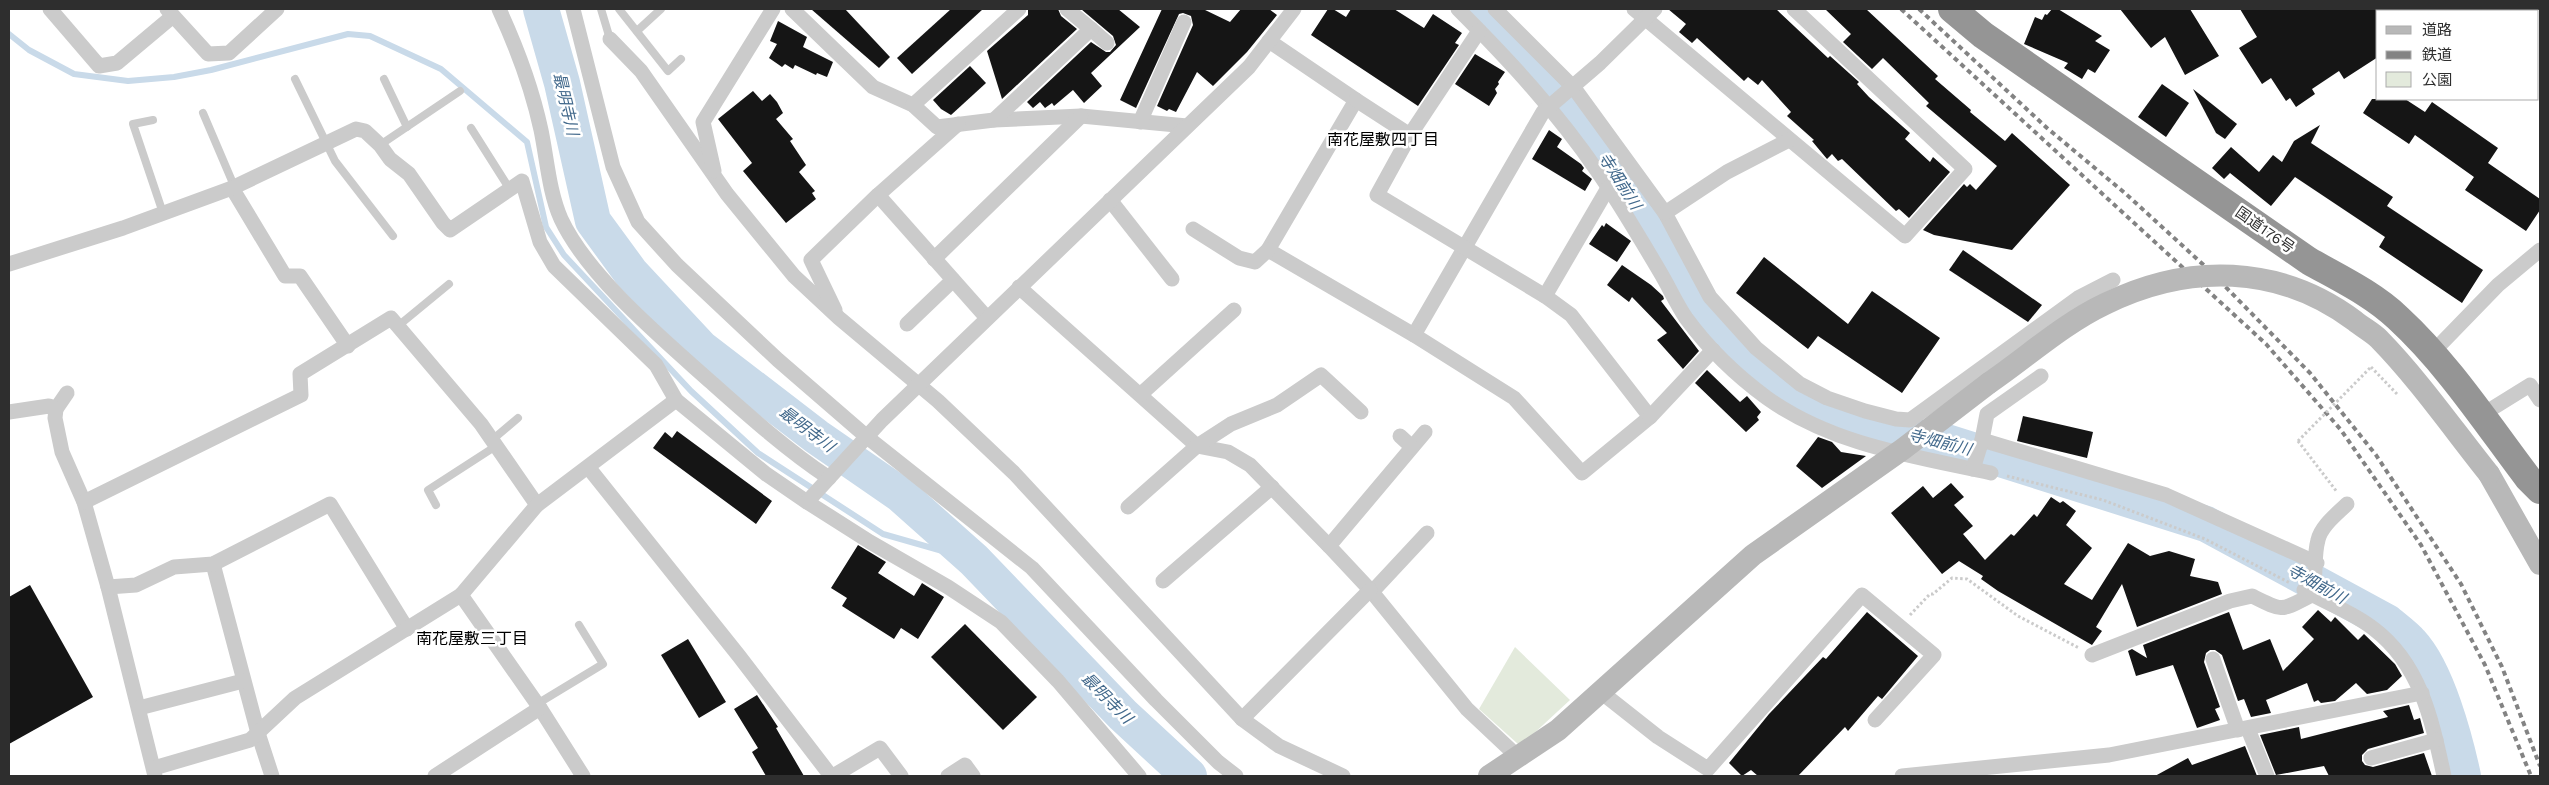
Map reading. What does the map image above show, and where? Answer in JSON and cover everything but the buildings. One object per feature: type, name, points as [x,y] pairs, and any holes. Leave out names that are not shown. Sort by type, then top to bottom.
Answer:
[{"type":"highway","name":"国道176号","points":[[1952,9],[1988,39],[2300,255],[2352,285],[2397,317],[2432,353],[2528,478],[2540,490]]},
{"type":"street","points":[[50,9],[99,66],[117,63],[170,12],[208,54],[229,53],[277,9]]},
{"type":"street","points":[[499,9],[521,60],[541,129],[552,188],[561,219],[581,252],[621,299],[688,362],[750,416],[828,479]]},
{"type":"street","points":[[573,9],[612,166],[638,222],[678,265],[864,440],[1032,568],[1156,700],[1218,762],[1236,776]]},
{"type":"street","points":[[716,178],[703,122],[774,9]]},
{"type":"street","points":[[792,9],[873,87],[913,105],[936,126],[994,120],[1081,116],[1187,126]]},
{"type":"street","points":[[913,105],[1020,9]]},
{"type":"street","points":[[1068,9],[1107,44]]},
{"type":"street","points":[[809,500],[864,440],[987,318],[1249,67],[1294,9]]},
{"type":"street","points":[[1458,9],[1550,106],[1608,188],[1686,318],[1713,350],[1766,397],[1793,414],[1841,437],[1991,473]]},
{"type":"street","points":[[1495,9],[1572,87],[1665,213],[1710,297],[1756,348],[1800,384],[1827,398],[1896,419],[1910,420],[2078,298],[2112,280]]},
{"type":"street","points":[[1414,335],[1543,112],[1572,87],[1644,12],[1789,140],[1905,236],[1965,169],[1794,9]]},
{"type":"street","points":[[1140,122],[1184,22]]},
{"type":"street","points":[[994,120],[1090,29]]},
{"type":"street","points":[[1479,31],[1410,135],[1377,195],[1545,296],[1571,315],[1650,417]]},
{"type":"street","points":[[610,39],[641,71],[716,178],[794,276],[839,318],[919,385],[1014,472],[1242,719],[1279,746],[1343,776]]},
{"type":"street","points":[[1269,41],[1410,135]]},
{"type":"street","points":[[1193,229],[1239,258],[1255,262],[1268,250],[1356,100]]},
{"type":"street","points":[[934,259],[1081,116]]},
{"type":"street","points":[[839,318],[811,260],[958,124]]},
{"type":"street","points":[[9,264],[232,188],[356,129],[364,131],[380,145],[390,159],[409,174],[443,223],[450,230],[509,188],[522,181],[540,242],[554,266],[656,365],[676,400],[766,474],[809,500],[870,542],[948,587],[1001,622],[1058,681],[1139,776]]},
{"type":"street","points":[[1665,213],[1726,172],[1789,140]]},
{"type":"street","points":[[232,188],[285,276],[300,276],[348,346]]},
{"type":"street","points":[[1545,296],[1608,188]]},
{"type":"street","points":[[878,196],[987,318]]},
{"type":"street","points":[[1110,200],[1172,278]]},
{"type":"street","points":[[1268,250],[1414,335],[1514,398],[1582,473],[1650,417],[1713,350]]},
{"type":"street","points":[[2432,353],[2498,285],[2540,250]]},
{"type":"street","points":[[1489,776],[1558,730],[1753,555],[1935,426],[2076,321],[2132,291],[2178,278],[2213,275],[2257,278],[2301,289],[2337,308],[2377,338],[2407,371],[2489,474],[2540,564]]},
{"type":"street","points":[[907,324],[953,280]]},
{"type":"street","points":[[1019,287],[1197,446],[1228,452],[1250,466],[1371,591],[1467,709],[1518,757]]},
{"type":"street","points":[[1141,394],[1234,310]]},
{"type":"street","points":[[84,502],[301,395],[300,374],[391,318],[494,443],[537,505]]},
{"type":"street","points":[[1128,507],[1197,446],[1230,424],[1277,405],[1321,375],[1361,412]]},
{"type":"street","points":[[1973,469],[1982,440],[1987,414],[2041,376]]},
{"type":"street","points":[[2480,416],[2530,385],[2540,400]]},
{"type":"street","points":[[67,393],[56,409],[55,418],[62,452],[84,502],[108,587],[154,772],[250,740],[295,698],[462,595],[537,505],[676,400]]},
{"type":"street","points":[[9,412],[49,406],[56,409]]},
{"type":"street","points":[[1329,546],[1425,432]]},
{"type":"street","points":[[1400,436],[1412,447]]},
{"type":"street","points":[[1982,440],[2166,494],[2317,568]]},
{"type":"street","points":[[588,467],[832,776],[880,748],[901,776]]},
{"type":"street","points":[[1163,581],[1272,487]]},
{"type":"street","points":[[108,587],[136,585],[174,567],[213,564],[330,504],[406,629]]},
{"type":"street","points":[[2092,655],[2230,601],[2252,596],[2278,609],[2286,608],[2310,592],[2317,568],[2318,540],[2322,530],[2346,504]]},
{"type":"street","points":[[1242,719],[1427,533]]},
{"type":"street","points":[[213,564],[243,681],[272,776]]},
{"type":"street","points":[[2310,592],[2373,628],[2397,649],[2412,672],[2422,693],[2444,776]]},
{"type":"street","points":[[462,595],[583,776]]},
{"type":"street","points":[[1601,692],[1658,737],[1713,773],[1862,595],[1934,655],[1875,720]]},
{"type":"street","points":[[2213,659],[2243,729],[2267,776]]},
{"type":"street","points":[[139,708],[243,681]]},
{"type":"street","points":[[1902,776],[1969,773],[2109,754],[2422,693]]},
{"type":"street","points":[[435,776],[538,706]]},
{"type":"street","points":[[2371,758],[2436,740]]},
{"type":"street","points":[[948,776],[965,765],[973,776]]},
{"type":"lane","points":[[601,9],[610,39]]},
{"type":"lane","points":[[619,9],[668,71],[681,59]]},
{"type":"lane","points":[[636,31],[661,9]]},
{"type":"lane","points":[[295,78],[335,160],[393,236]]},
{"type":"lane","points":[[384,80],[407,127]]},
{"type":"lane","points":[[380,145],[460,91]]},
{"type":"lane","points":[[203,113],[232,181],[232,188]]},
{"type":"lane","points":[[123,122],[132,124],[153,120]]},
{"type":"lane","points":[[132,124],[163,213]]},
{"type":"lane","points":[[471,128],[509,188]]},
{"type":"lane","points":[[398,326],[449,284]]},
{"type":"lane","points":[[436,505],[428,490],[494,443],[518,418]]},
{"type":"lane","points":[[538,706],[603,664],[579,625]]},
{"type":"path","points":[[2346,504],[2298,441],[2371,367],[2401,398]]},
{"type":"path","points":[[1991,473],[2103,500],[2205,539],[2310,592]]},
{"type":"path","points":[[1899,626],[1930,594],[1933,594],[1952,578],[1967,579],[2018,616],[2092,655]]},
{"type":"green space","points":[[1515,647],[1570,700],[1530,737],[1518,744],[1479,709]]},
{"type":"waterway","name":"最明寺川","points":[[541,9],[562,83],[593,221],[631,273],[701,348],[817,437],[901,495],[974,560],[1123,715],[1189,776]]},
{"type":"waterway","name":"寺畑前川","points":[[1475,9],[1541,72],[1570,105],[1724,340],[1760,376],[1785,393],[1838,415],[1932,441],[1940,440],[2206,524],[2387,622],[2411,643],[2429,670],[2444,706],[2463,776]]},
{"type":"waterway","points":[[9,34],[29,50],[74,74],[128,81],[174,77],[211,70],[348,34],[370,36],[441,69],[527,142],[546,227],[564,255],[691,391],[758,453],[883,534],[974,560]]},
{"type":"railway","points":[[1901,9],[2266,344],[2341,430],[2421,545],[2485,665],[2531,776]]},
{"type":"railway","points":[[1919,9],[2047,128],[2126,194],[2208,269],[2310,373],[2376,455],[2461,584],[2502,667],[2540,766]]},
{"type":"district","name":"南花屋敷四丁目","points":[[1383,139]]},
{"type":"district","name":"南花屋敷三丁目","points":[[472,638]]}]
